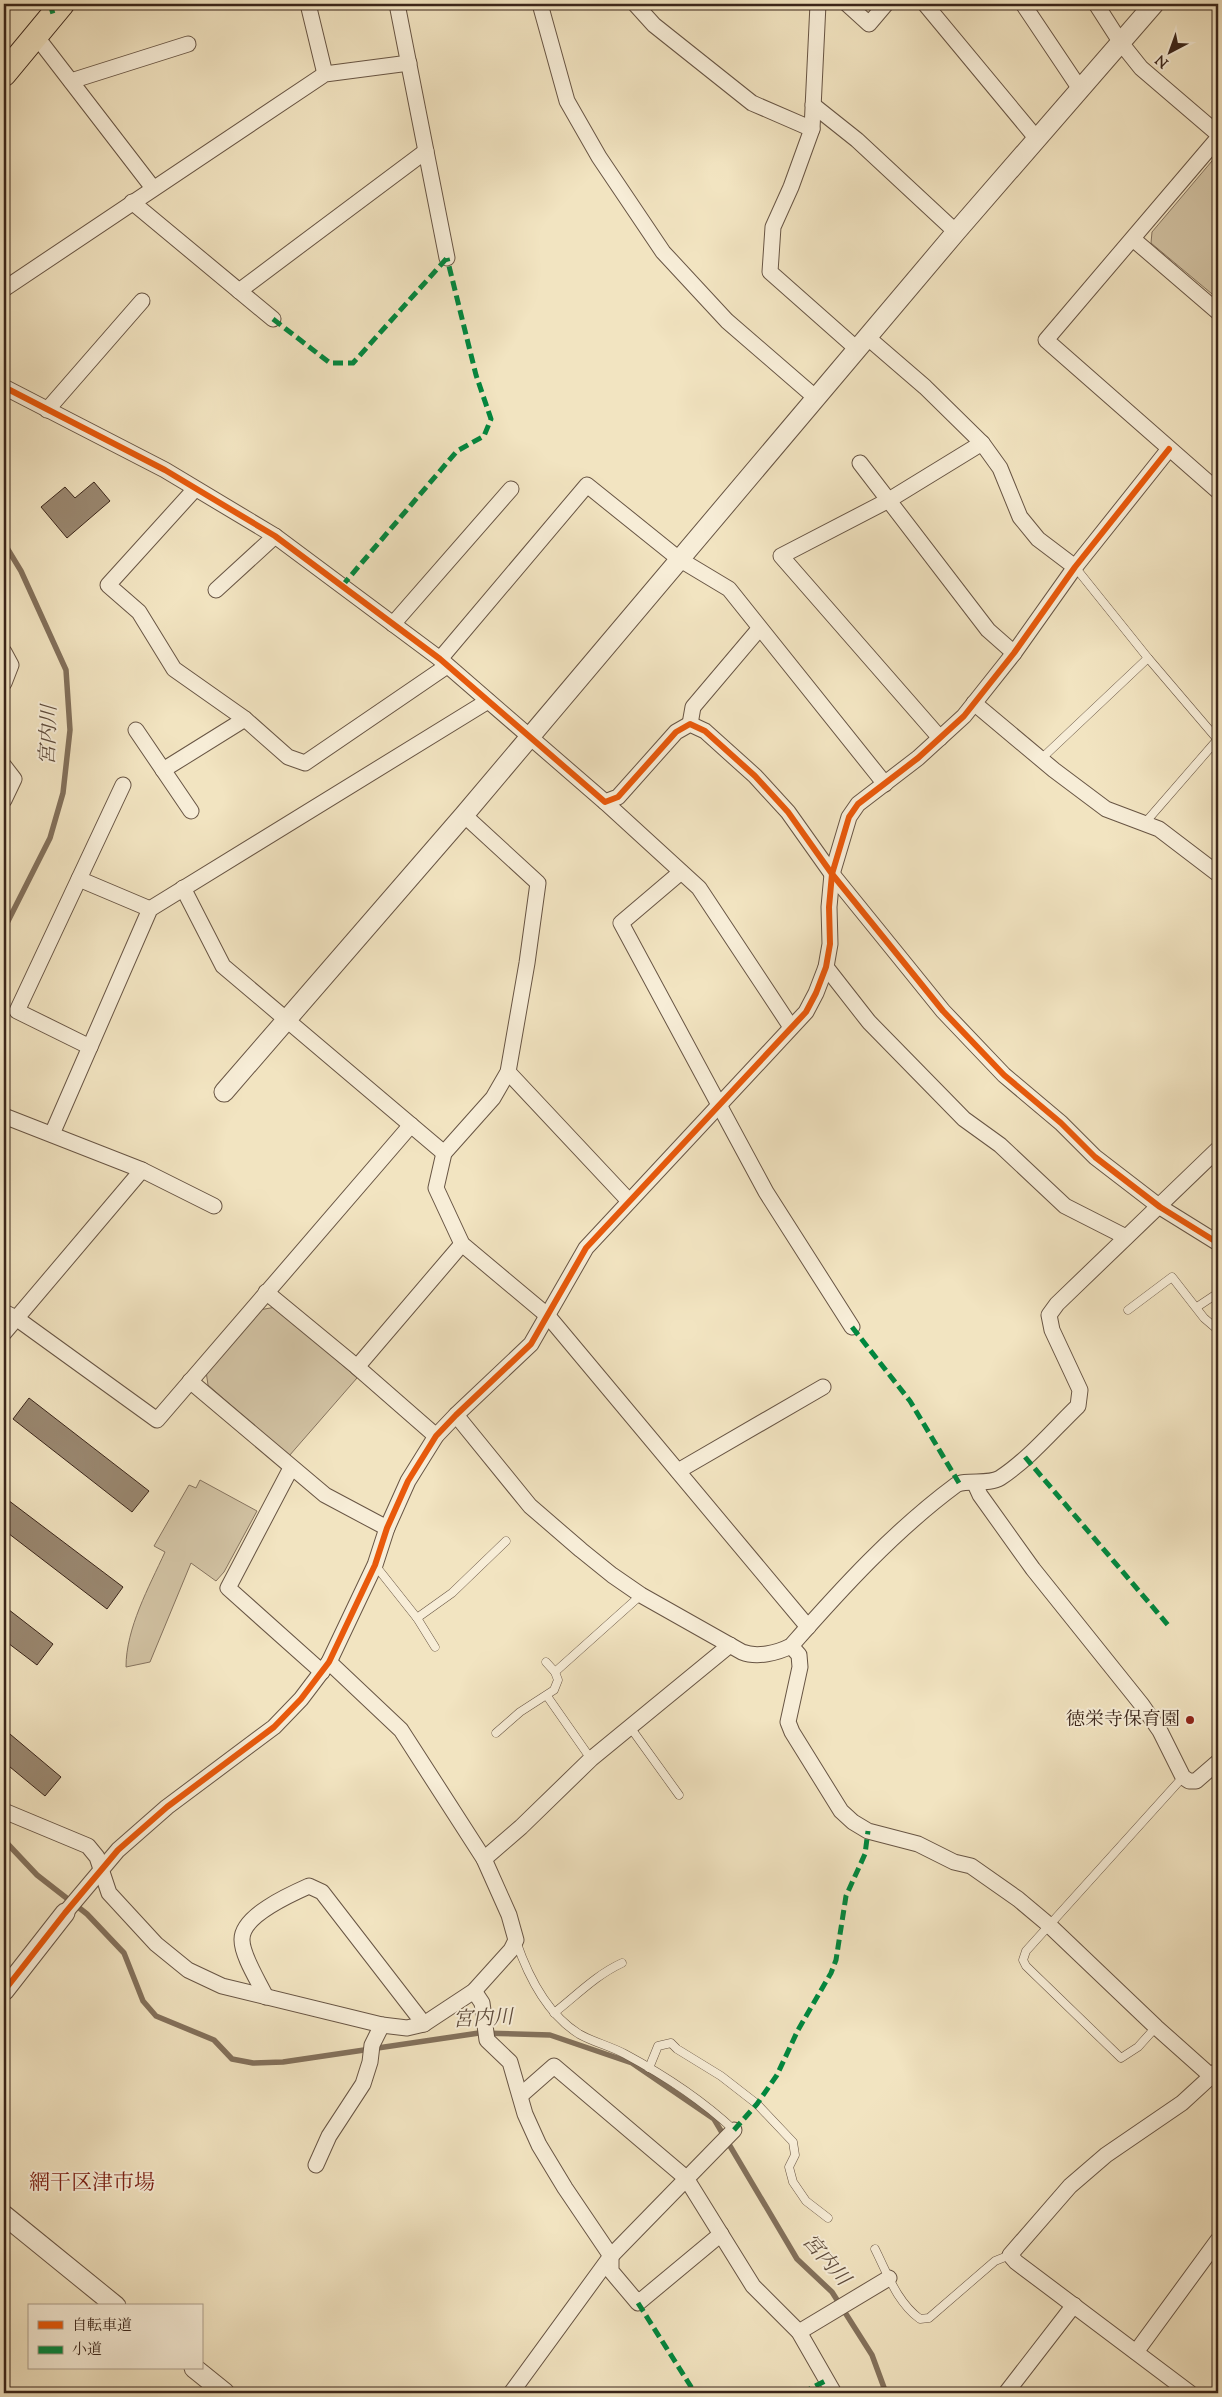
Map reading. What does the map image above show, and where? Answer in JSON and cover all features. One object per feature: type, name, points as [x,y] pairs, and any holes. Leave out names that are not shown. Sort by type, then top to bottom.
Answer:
[{"type":"main road","points":[[4,74],[62,4]]},
{"type":"street","points":[[308,4],[325,74]]},
{"type":"street","points":[[397,4],[447,258]]},
{"type":"street","points":[[540,4],[567,101],[599,157],[663,252],[727,321],[816,398]]},
{"type":"street","points":[[635,4],[654,25],[752,103],[812,129]]},
{"type":"street","points":[[818,4],[812,129],[791,187],[772,227],[770,272],[862,343],[925,387],[982,443],[1000,468],[1020,517],[1038,539],[1075,567]]},
{"type":"street","points":[[848,4],[869,24],[886,4]]},
{"type":"street","points":[[925,4],[1037,139]]},
{"type":"street","points":[[1023,4],[1080,89]]},
{"type":"street","points":[[1096,4],[1121,43],[1141,68],[1218,134]]},
{"type":"street","points":[[224,1092],[464,815],[956,232],[1154,4]]},
{"type":"street","points":[[36,36],[153,188]]},
{"type":"street","points":[[71,81],[188,44]]},
{"type":"street","points":[[4,289],[325,74],[409,63]]},
{"type":"street","points":[[813,105],[857,140],[956,232]]},
{"type":"street","points":[[1218,138],[1046,340],[1218,491]]},
{"type":"street","points":[[239,291],[426,151]]},
{"type":"street","points":[[132,202],[273,319]]},
{"type":"street","points":[[1133,239],[1218,312]]},
{"type":"street","points":[[47,410],[142,301]]},
{"type":"street","points":[[4,387],[165,470],[275,536],[443,663],[605,802],[699,888],[791,1027]]},
{"type":"street","points":[[940,738],[781,556],[889,500],[982,443]]},
{"type":"street","points":[[5,1988],[78,1896],[118,1850],[167,1807],[274,1727],[325,1667],[375,1565],[387,1528],[408,1481],[436,1436],[531,1344],[586,1248],[806,1012],[826,967],[830,944],[829,908],[832,874],[848,816],[858,804],[885,784],[964,716],[1014,653],[1075,567],[1169,449]]},
{"type":"street","points":[[860,463],[988,630],[1014,653]]},
{"type":"street","points":[[195,489],[108,585],[139,612],[174,668],[245,720],[288,757],[305,763],[443,663],[587,485],[679,559],[729,589],[759,629],[885,784]]},
{"type":"street","points":[[393,624],[511,489]]},
{"type":"street","points":[[216,590],[275,536]]},
{"type":"street","points":[[690,724],[693,707],[759,629]]},
{"type":"street","points":[[4,652],[11,665],[4,683]]},
{"type":"street","points":[[52,1134],[150,909],[488,701]]},
{"type":"street","points":[[974,704],[1041,759],[1106,808],[1159,829],[1218,874]]},
{"type":"street","points":[[163,770],[245,720]]},
{"type":"street","points":[[605,802],[618,797],[676,732],[690,724]]},
{"type":"street","points":[[690,724],[705,731],[755,776],[788,812],[832,874],[943,1010],[1004,1075],[1061,1123],[1095,1157],[1160,1207],[1218,1242]]},
{"type":"street","points":[[136,730],[191,811]]},
{"type":"street","points":[[4,766],[14,778],[4,800]]},
{"type":"street","points":[[90,1047],[17,1011],[123,785]]},
{"type":"street","points":[[464,815],[538,883],[527,963],[508,1072],[493,1098],[444,1154],[436,1188],[462,1244],[548,1316],[808,1627]]},
{"type":"street","points":[[681,872],[621,923],[766,1192],[852,1327]]},
{"type":"street","points":[[79,879],[150,909]]},
{"type":"street","points":[[183,888],[223,966],[444,1154]]},
{"type":"street","points":[[826,967],[869,1022],[964,1119],[1000,1145],[1065,1206],[1126,1237]]},
{"type":"street","points":[[508,1072],[629,1201]]},
{"type":"street","points":[[4,1116],[142,1170],[214,1206]]},
{"type":"street","points":[[10,1315],[157,1420],[411,1125]]},
{"type":"street","points":[[456,1415],[530,1506],[612,1575],[641,1594],[751,1656],[781,1651],[791,1646],[838,1592],[908,1523],[959,1483],[975,1484],[999,1479],[1078,1406],[1080,1390],[1052,1330],[1049,1315],[1057,1304],[1160,1207],[1218,1149]]},
{"type":"street","points":[[4,1333],[10,1315],[142,1170]]},
{"type":"street","points":[[357,1367],[462,1244]]},
{"type":"street","points":[[266,1292],[357,1367],[436,1436]]},
{"type":"street","points":[[190,1381],[324,1496],[387,1528]]},
{"type":"street","points":[[678,1471],[823,1387]]},
{"type":"street","points":[[4,1812],[88,1846],[97,1857],[109,1892],[156,1944],[188,1970],[222,1986],[382,2025],[407,2028],[424,2024],[474,1991],[511,1950],[516,1940],[509,1916],[484,1859],[401,1730],[228,1588],[291,1468]]},
{"type":"street","points":[[975,1484],[980,1495],[1033,1569],[1151,1718],[1160,1731],[1183,1777],[1189,1781],[1196,1781],[1218,1762]]},
{"type":"street","points":[[484,1859],[521,1827],[591,1759],[730,1645]]},
{"type":"street","points":[[791,1646],[799,1655],[800,1667],[788,1722],[792,1732],[841,1810],[853,1822],[868,1831],[918,1844],[954,1862],[971,1866],[1018,1899],[1049,1925],[1156,2027],[1215,2073],[1182,2103],[1106,2155],[1070,2186],[1010,2255],[1016,2262],[1190,2393]]},
{"type":"street","points":[[266,1997],[243,1948],[241,1937],[248,1925],[264,1909],[309,1886],[322,1892],[424,2024]]},
{"type":"street","points":[[474,1991],[482,2003],[487,2040],[510,2062],[525,2114],[539,2145],[565,2188],[611,2256],[611,2271],[638,2304],[721,2234]]},
{"type":"street","points":[[316,2165],[329,2136],[363,2084],[370,2062],[372,2045],[382,2025]]},
{"type":"street","points":[[521,2095],[554,2066],[686,2178],[753,2286],[763,2297],[782,2312],[799,2332],[834,2393]]},
{"type":"street","points":[[510,2393],[611,2256],[734,2130]]},
{"type":"street","points":[[4,2215],[114,2304]]},
{"type":"street","points":[[1136,2352],[1218,2240]]},
{"type":"street","points":[[799,2332],[890,2278]]},
{"type":"street","points":[[1006,2393],[1074,2305]]},
{"type":"street","points":[[196,2370],[225,2393]]},
{"type":"lane","points":[[1075,567],[1148,658],[1218,740],[1144,824]]},
{"type":"lane","points":[[1041,759],[1148,658]]},
{"type":"lane","points":[[1128,1310],[1172,1277],[1204,1318],[1218,1330]]},
{"type":"lane","points":[[1197,1307],[1218,1293]]},
{"type":"lane","points":[[417,1618],[452,1593],[506,1541]]},
{"type":"lane","points":[[375,1565],[417,1618],[435,1647]]},
{"type":"lane","points":[[555,1672],[641,1594]]},
{"type":"lane","points":[[496,1733],[520,1712],[554,1690],[558,1680],[555,1672],[546,1662]]},
{"type":"lane","points":[[547,1696],[591,1759]]},
{"type":"lane","points":[[630,1727],[679,1795]]},
{"type":"lane","points":[[1156,2027],[1128,2055],[1121,2058],[1026,1966],[1023,1960],[1026,1951],[1183,1777]]},
{"type":"lane","points":[[516,1940],[526,1966],[542,1997],[554,2013],[580,2035],[624,2054],[708,2106],[734,2130]]},
{"type":"lane","points":[[554,2013],[607,1969],[622,1963]]},
{"type":"lane","points":[[649,2068],[658,2046],[671,2043],[677,2049],[721,2076],[757,2104],[793,2142],[794,2155],[789,2167],[793,2182],[806,2201],[828,2218]]},
{"type":"lane","points":[[875,2250],[908,2310],[920,2319],[928,2318],[995,2261],[1010,2255]]},
{"type":"shaded area","points":[[1217,155],[1218,299],[1151,243],[1152,232]]},
{"type":"shaded area","points":[[276,1307],[357,1378],[289,1456],[208,1385],[206,1371],[259,1310]]},
{"type":"shaded area","points":[[200,1480],[257,1511],[224,1572],[216,1581],[191,1563],[150,1662],[126,1667],[127,1652],[134,1623],[165,1552],[154,1546],[189,1485],[196,1488]]},
{"type":"building","points":[[94,482],[110,501],[67,538],[41,507],[65,487],[75,498]]},
{"type":"building","points":[[29,1398],[149,1491],[132,1512],[13,1419]]},
{"type":"building","points":[[4,1497],[123,1587],[107,1609],[4,1530]]},
{"type":"building","points":[[4,1606],[53,1644],[37,1665],[4,1640]]},
{"type":"building","points":[[4,1729],[61,1777],[45,1796],[4,1762]]},
{"type":"waterway","name":"宮内川","points":[[4,543],[21,571],[66,670],[70,730],[63,793],[50,838],[4,929]]},
{"type":"waterway","name":"宮内川","points":[[4,1840],[37,1875],[87,1914],[124,1953],[143,2001],[156,2016],[214,2040],[232,2059],[253,2063],[283,2062],[479,2033],[550,2035],[632,2063],[714,2119],[797,2259],[832,2292],[872,2355],[886,2393]]},
{"type":"marked path","points":[[50,4],[53,14]]},
{"type":"marked path","points":[[273,319],[330,363],[353,363],[447,258]]},
{"type":"marked path","points":[[342,586],[457,451],[484,436],[491,419],[476,375],[447,258]]},
{"type":"marked path","points":[[852,1327],[910,1401],[959,1483]]},
{"type":"marked path","points":[[1025,1457],[1168,1625]]},
{"type":"marked path","points":[[734,2130],[757,2104],[777,2075],[798,2030],[831,1973],[836,1960],[846,1896],[865,1854],[868,1831]]},
{"type":"marked path","points":[[638,2303],[695,2393]]},
{"type":"marked path","points":[[802,2393],[827,2380]]},
{"type":"cycle path","points":[[4,387],[165,470],[275,536],[440,659],[605,802],[618,797],[676,732],[690,724],[705,731],[755,776],[788,812],[832,874],[943,1011],[1004,1075],[1061,1123],[1095,1157],[1160,1207],[1218,1243]]},
{"type":"cycle path","points":[[4,1991],[65,1913],[118,1850],[167,1807],[274,1727],[301,1699],[329,1662],[375,1565],[387,1528],[408,1481],[436,1436],[531,1344],[586,1248],[806,1012],[826,967],[830,944],[829,907],[832,874],[849,817],[858,804],[918,758],[964,716],[1014,653],[1075,567],[1169,449]]},
{"type":"place","name":"徳栄寺保育園","points":[[1190,1720]]},
{"type":"district","name":"網干区津市場","points":[[92,2184]]}]
